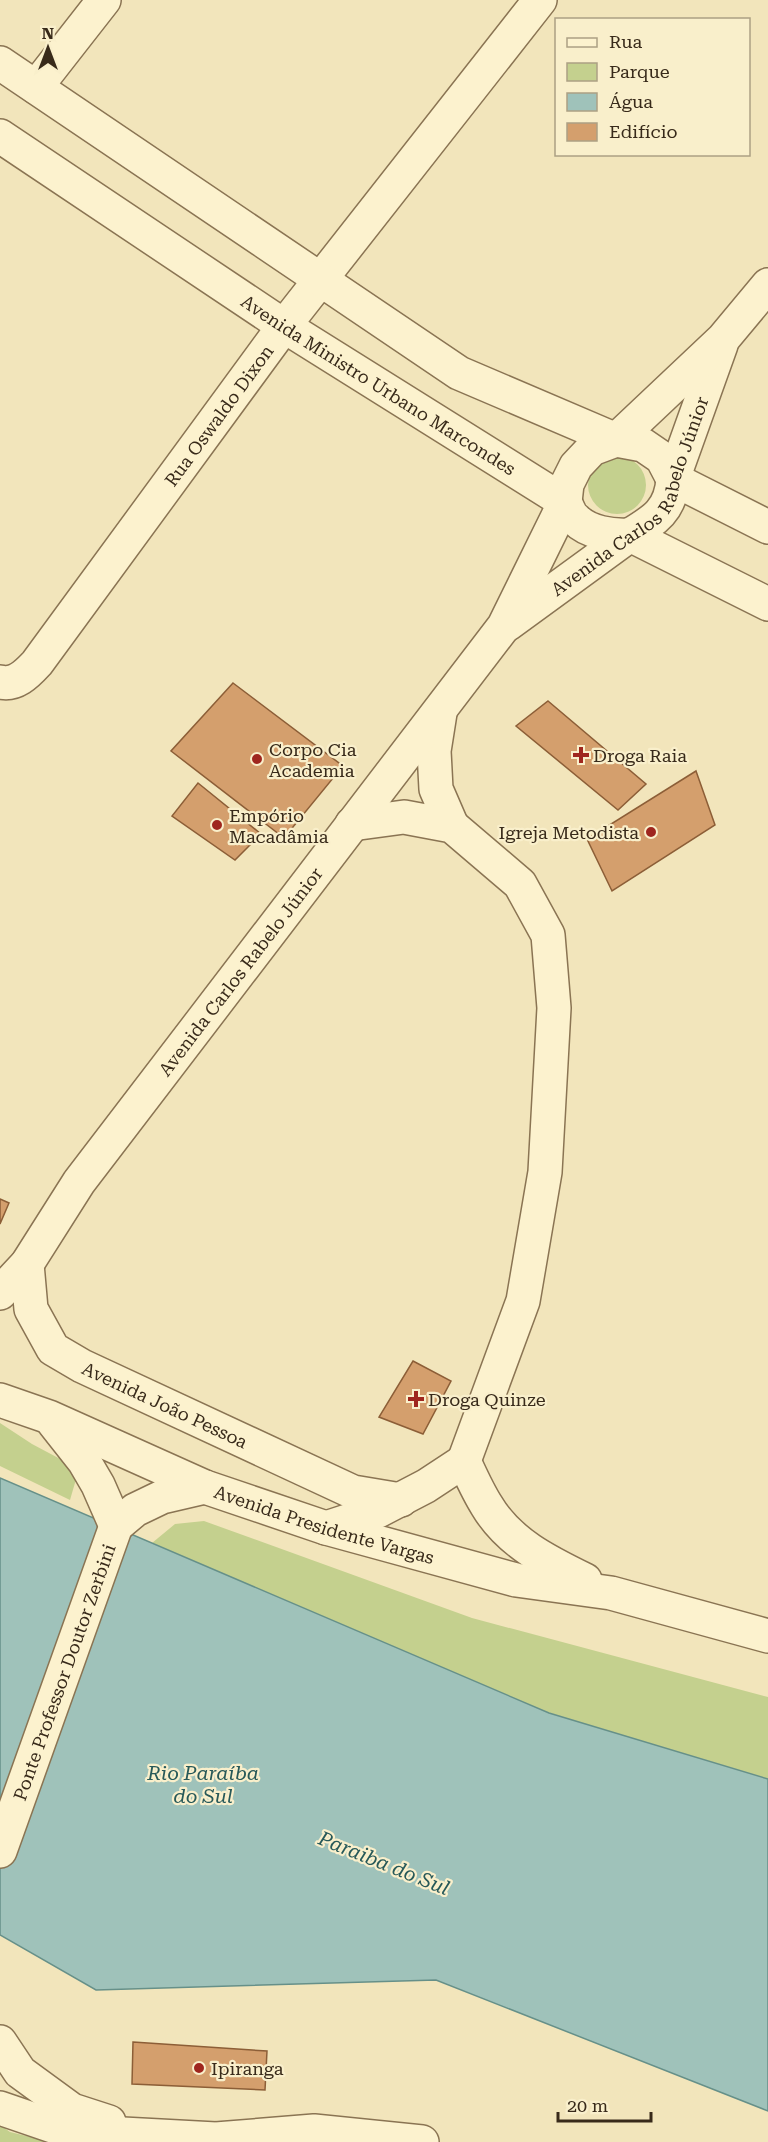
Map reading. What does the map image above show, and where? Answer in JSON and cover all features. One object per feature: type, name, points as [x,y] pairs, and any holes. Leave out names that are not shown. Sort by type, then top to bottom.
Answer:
[{"type":"street","points":[[36,87],[104,0]]},
{"type":"street","name":"Rua Oswaldo Dixon","points":[[4,683],[25,676],[37,663],[284,326],[540,0]]},
{"type":"street","points":[[0,63],[459,373],[615,440],[643,445],[662,458],[673,479],[768,527]]},
{"type":"street","name":"Avenida Ministro Urbano Marcondes","points":[[0,136],[284,326],[564,502],[574,519],[589,528],[612,536],[630,535],[768,604]]},
{"type":"street","name":"Avenida Carlos Rabelo Júnior","points":[[27,1264],[79,1182],[504,626],[564,502],[567,484],[576,466],[592,450],[615,440],[723,339],[768,285]]},
{"type":"street","name":"Avenida Carlos Rabelo Júnior","points":[[504,626],[647,525],[664,509],[672,495],[673,479],[723,339]]},
{"type":"street","points":[[326,1528],[378,1511],[401,1500],[464,1461],[523,1301],[545,1172],[554,1008],[548,935],[520,884],[452,826],[436,789],[434,751],[440,711]]},
{"type":"street","points":[[352,824],[404,817],[452,826]]},
{"type":"street","points":[[0,1293],[27,1264]]},
{"type":"street","name":"Avenida João Pessoa","points":[[27,1264],[32,1309],[53,1349],[82,1366],[353,1492],[401,1500]]},
{"type":"street","points":[[1,1399],[49,1417],[84,1461],[98,1485],[115,1532],[135,1510],[162,1497],[205,1487]]},
{"type":"street","name":"Avenida Presidente Vargas","points":[[49,1417],[205,1487],[326,1528],[516,1580],[611,1593],[768,1636]]},
{"type":"street","name":"Avenida Presidente Vargas","points":[[464,1461],[487,1507],[513,1538],[545,1561],[611,1593]]},
{"type":"street","name":"Ponte Professor Doutor Zerbini","points":[[0,1851],[115,1532]]},
{"type":"street","points":[[0,2042],[20,2072],[72,2110],[154,2136]]},
{"type":"street","points":[[0,2108],[67,2131],[216,2139],[286,2138],[314,2131],[422,2142]]},
{"type":"green space","points":[[611,456],[623,456],[638,464],[646,479],[646,491],[638,506],[623,514],[611,514],[596,506],[588,491],[588,479],[596,464]]},
{"type":"green space","points":[[0,1423],[32,1444],[79,1469],[70,1500],[0,1466]]},
{"type":"green space","points":[[204,1521],[472,1618],[768,1697],[768,1779],[549,1713],[152,1543],[175,1524]]},
{"type":"green space","points":[[0,2125],[10,2132],[51,2142],[0,2142]]},
{"type":"water","name":"Rio Paraíba do Sul","points":[[0,1478],[549,1713],[768,1779],[768,2111],[436,1980],[96,1990],[0,1935]]},
{"type":"building","name":"Corpo Cia Academia","points":[[233,683],[343,766],[284,838],[171,751]]},
{"type":"building","name":"Droga Raia","points":[[548,701],[646,784],[618,810],[516,726]]},
{"type":"building","name":"Igreja Metodista","points":[[696,771],[715,825],[612,891],[587,839]]},
{"type":"building","name":"Empório Macadâmia","points":[[198,783],[261,834],[235,860],[172,816]]},
{"type":"building","points":[[0,1199],[9,1203],[0,1224]]},
{"type":"building","name":"Droga Quinze","points":[[413,1361],[451,1381],[423,1434],[379,1417]]},
{"type":"building","name":"Ipiranga","points":[[133,2042],[267,2051],[265,2090],[132,2084]]},
{"type":"place","name":"Droga Raia","points":[[581,755]]},
{"type":"place","name":"Corpo Cia Academia","points":[[257,759]]},
{"type":"place","name":"Empório Macadâmia","points":[[217,825]]},
{"type":"place","name":"Igreja Metodista","points":[[651,832]]},
{"type":"place","name":"Droga Quinze","points":[[416,1399]]},
{"type":"place","name":"Ipiranga","points":[[199,2068]]},
{"type":"water label","name":"Paraiba do Sul","points":[[384,1863]]}]
